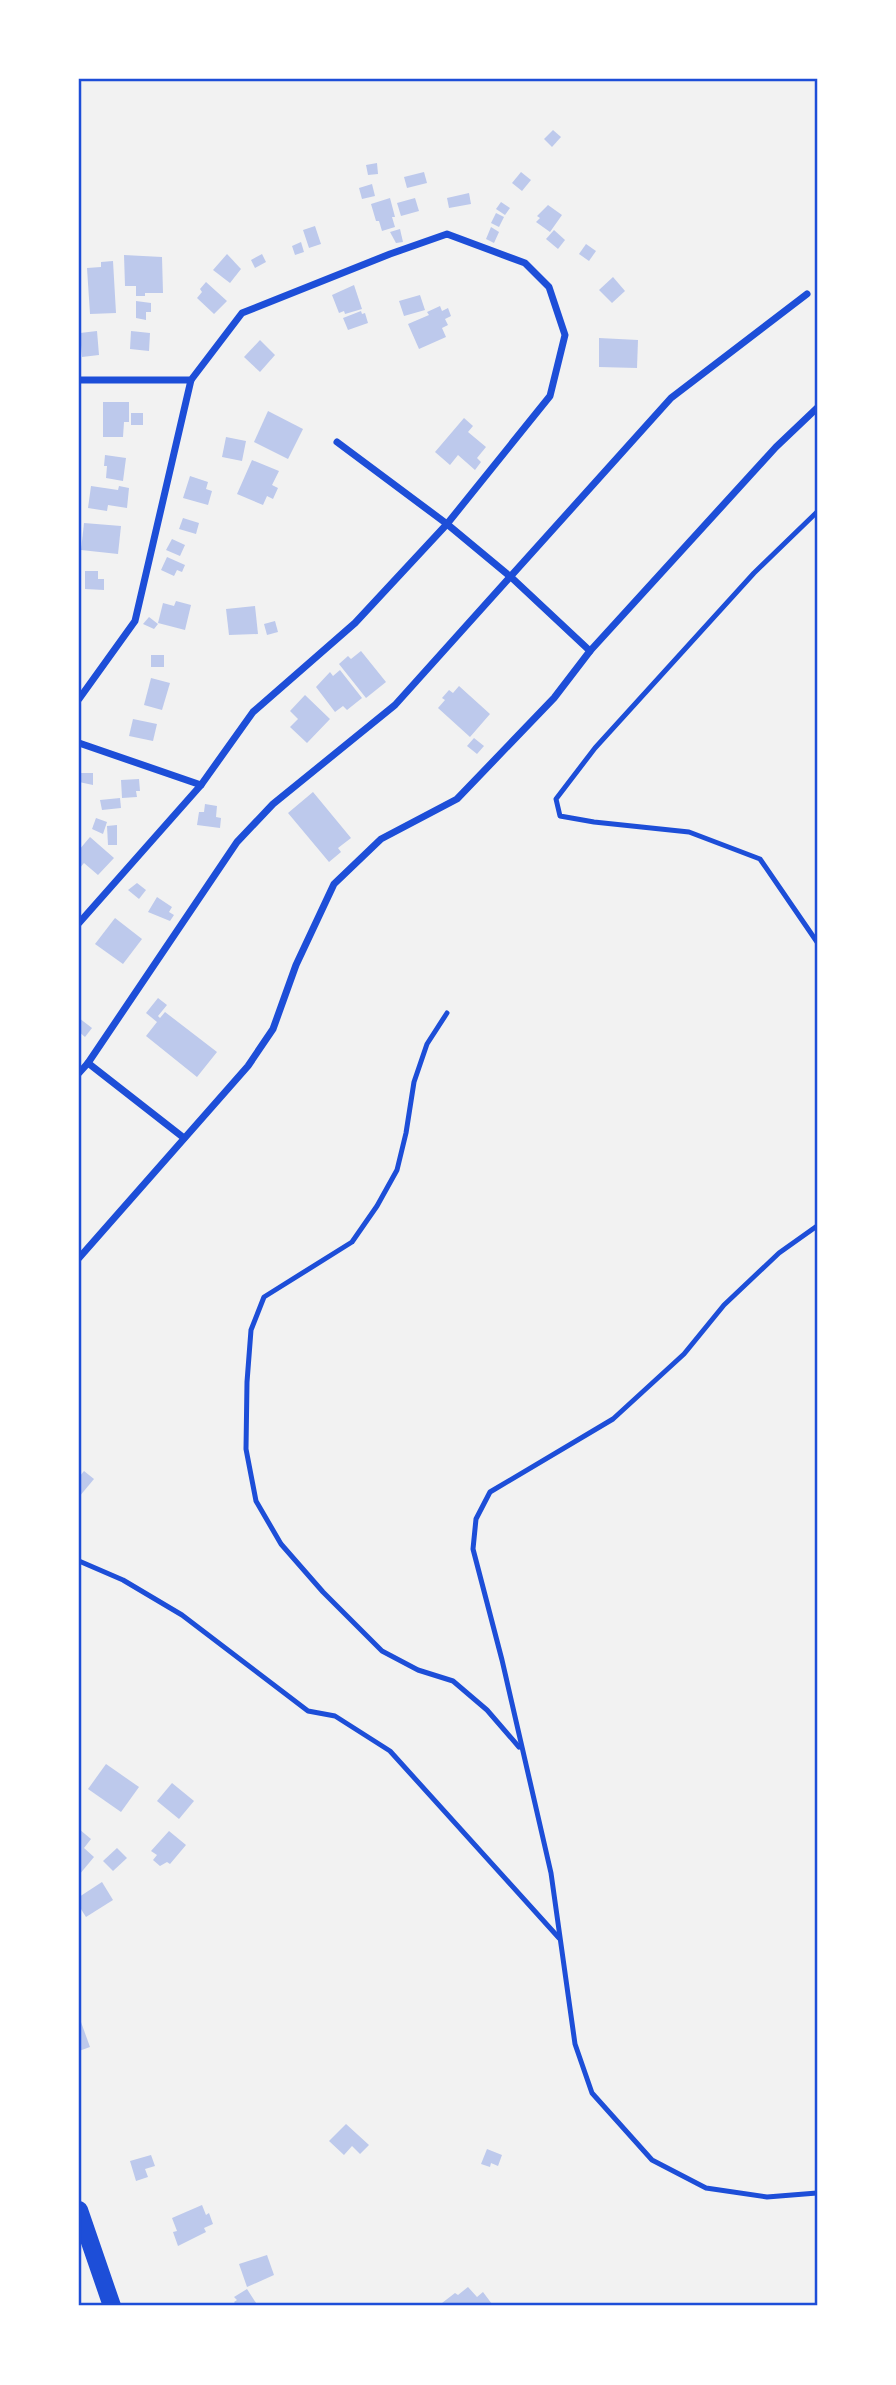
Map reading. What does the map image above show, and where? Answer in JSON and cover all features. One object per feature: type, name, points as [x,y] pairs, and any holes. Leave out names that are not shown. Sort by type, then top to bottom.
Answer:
[{"type":"main road","points":[[79,2210],[112,2306]]},
{"type":"street","points":[[79,699],[135,621],[191,380],[242,313],[447,234],[524,263],[549,286],[565,335],[550,396],[447,524],[355,623],[253,712],[201,785],[79,923]]},
{"type":"street","points":[[79,1073],[237,842],[273,804],[395,705],[512,578],[671,398],[807,294]]},
{"type":"street","points":[[79,380],[191,380]]},
{"type":"street","points":[[79,1258],[248,1066],[273,1029],[296,965],[334,884],[382,839],[457,799],[554,698],[590,651],[776,447],[817,408]]},
{"type":"street","points":[[337,442],[447,524],[512,578],[590,651]]},
{"type":"street","points":[[79,743],[201,785]]},
{"type":"street","points":[[88,1063],[184,1138]]},
{"type":"lane","points":[[817,512],[754,573],[595,748],[556,799],[560,816],[689,832],[760,859],[817,942]]},
{"type":"lane","points":[[447,1013],[427,1044],[414,1082],[397,1170],[377,1206],[352,1242],[264,1297],[251,1330],[246,1449],[256,1501],[281,1544],[323,1592],[382,1651],[418,1670],[453,1681],[487,1710],[521,1749]]},
{"type":"lane","points":[[817,1226],[779,1253],[724,1305],[684,1354],[613,1419],[490,1492],[476,1519],[473,1549],[502,1660],[551,1873],[575,2044],[592,2093],[652,2160],[706,2188],[767,2197],[817,2194]]},
{"type":"lane","points":[[79,1561],[122,1580],[182,1615],[308,1711],[335,1716],[390,1751],[559,1938]]},
{"type":"building","points":[[553,130],[561,137],[552,147],[544,139]]},
{"type":"building","points":[[377,163],[378,174],[368,175],[366,165]]},
{"type":"building","points":[[424,172],[427,183],[407,188],[404,177]]},
{"type":"building","points":[[521,172],[531,180],[522,191],[512,183]]},
{"type":"building","points":[[372,184],[375,196],[362,199],[359,188]]},
{"type":"building","points":[[469,193],[471,204],[449,208],[447,198]]},
{"type":"building","points":[[390,198],[395,227],[382,231],[371,204]]},
{"type":"building","points":[[415,198],[419,211],[401,216],[397,203]]},
{"type":"building","points":[[501,202],[510,208],[505,215],[496,209]]},
{"type":"building","points":[[548,205],[562,215],[550,232],[536,222],[540,218],[537,216]]},
{"type":"building","points":[[496,213],[504,217],[499,227],[491,223]]},
{"type":"building","points":[[315,226],[321,244],[309,248],[303,230]]},
{"type":"building","points":[[491,227],[499,232],[494,243],[486,239]]},
{"type":"building","points":[[400,229],[403,242],[396,243],[390,232]]},
{"type":"building","points":[[554,230],[565,240],[558,249],[546,239]]},
{"type":"building","points":[[301,242],[304,252],[295,255],[292,246]]},
{"type":"building","points":[[586,244],[596,251],[589,261],[579,254]]},
{"type":"building","points":[[227,254],[241,269],[230,283],[213,270]]},
{"type":"building","points":[[262,254],[266,262],[255,268],[251,260]]},
{"type":"building","points":[[124,255],[162,257],[163,293],[136,296],[136,286],[125,286]]},
{"type":"building","points":[[113,261],[116,313],[90,314],[87,268],[101,267],[101,262]]},
{"type":"building","points":[[613,277],[625,291],[612,303],[599,290]]},
{"type":"building","points":[[206,282],[227,301],[214,314],[197,298]]},
{"type":"building","points":[[354,285],[362,309],[339,313],[332,295]]},
{"type":"building","points":[[420,295],[425,310],[404,316],[399,301]]},
{"type":"building","points":[[136,301],[151,303],[151,312],[146,312],[146,320],[136,318]]},
{"type":"building","points":[[440,306],[442,311],[448,308],[451,316],[445,319],[448,325],[442,328],[446,337],[419,349],[408,324],[429,315],[427,312]]},
{"type":"building","points":[[361,311],[362,314],[365,313],[368,323],[348,330],[343,318]]},
{"type":"building","points":[[97,331],[99,355],[82,357],[80,333]]},
{"type":"building","points":[[131,331],[150,333],[149,351],[130,349]]},
{"type":"building","points":[[599,338],[638,340],[637,368],[599,367]]},
{"type":"building","points":[[260,340],[275,355],[260,372],[244,357]]},
{"type":"building","points":[[103,402],[129,402],[129,422],[124,422],[123,437],[103,437]]},
{"type":"building","points":[[268,411],[303,429],[288,459],[254,442]]},
{"type":"building","points":[[131,413],[143,413],[143,425],[131,425]]},
{"type":"building","points":[[464,418],[473,426],[468,432],[486,447],[477,458],[481,462],[475,470],[458,455],[450,465],[435,452]]},
{"type":"building","points":[[226,437],[246,441],[242,461],[222,457]]},
{"type":"building","points":[[105,455],[126,458],[123,481],[106,478]]},
{"type":"building","points":[[252,460],[279,471],[272,485],[278,488],[273,499],[267,496],[263,505],[237,494]]},
{"type":"building","points":[[190,476],[208,482],[206,489],[212,491],[208,505],[183,498]]},
{"type":"building","points":[[91,486],[118,490],[119,486],[129,488],[127,508],[108,505],[107,511],[88,508]]},
{"type":"building","points":[[183,518],[199,523],[196,534],[179,529]]},
{"type":"building","points":[[84,523],[121,526],[118,554],[81,550]]},
{"type":"building","points":[[172,539],[185,545],[180,556],[166,550]]},
{"type":"building","points":[[167,557],[185,565],[182,572],[177,570],[174,576],[161,570]]},
{"type":"building","points":[[85,571],[98,571],[98,579],[104,579],[104,590],[85,589]]},
{"type":"building","points":[[176,601],[191,605],[185,630],[158,623],[163,603],[174,606]]},
{"type":"building","points":[[255,606],[258,634],[229,635],[226,609]]},
{"type":"building","points":[[149,617],[158,624],[154,629],[143,624]]},
{"type":"building","points":[[275,621],[278,632],[267,635],[264,624]]},
{"type":"building","points":[[361,651],[386,682],[366,698],[339,664],[348,656],[351,659]]},
{"type":"building","points":[[151,655],[164,655],[164,667],[151,667]]},
{"type":"building","points":[[340,670],[362,698],[347,710],[343,706],[335,712],[316,687],[330,672],[333,676]]},
{"type":"building","points":[[151,678],[170,683],[162,710],[144,705]]},
{"type":"building","points":[[459,686],[490,714],[470,737],[438,708],[449,690],[453,693]]},
{"type":"building","points":[[305,695],[330,719],[307,743],[290,727],[298,719],[290,711]]},
{"type":"building","points":[[133,719],[157,724],[153,741],[129,736]]},
{"type":"building","points":[[474,738],[484,746],[477,754],[467,746]]},
{"type":"building","points":[[79,773],[93,773],[93,785],[79,782]]},
{"type":"building","points":[[139,779],[140,791],[136,791],[137,797],[122,798],[121,780]]},
{"type":"building","points":[[313,792],[351,838],[338,848],[341,852],[329,862],[288,813]]},
{"type":"building","points":[[120,798],[121,808],[102,810],[100,800]]},
{"type":"building","points":[[205,804],[217,806],[216,817],[221,818],[220,828],[197,825],[199,812],[204,812]]},
{"type":"building","points":[[96,818],[107,822],[103,834],[92,829]]},
{"type":"building","points":[[117,825],[117,845],[108,845],[107,826]]},
{"type":"building","points":[[90,837],[114,858],[98,875],[84,863],[79,869],[79,850]]},
{"type":"building","points":[[137,883],[146,890],[139,899],[128,890]]},
{"type":"building","points":[[157,897],[172,907],[169,912],[174,915],[170,921],[148,912]]},
{"type":"building","points":[[115,918],[142,939],[123,964],[95,944]]},
{"type":"building","points":[[158,998],[167,1005],[158,1016],[160,1018],[165,1012],[217,1052],[197,1077],[146,1036],[157,1022],[146,1013]]},
{"type":"building","points":[[79,1018],[92,1028],[85,1037],[79,1032]]},
{"type":"building","points":[[84,1471],[94,1479],[79,1497],[79,1477]]},
{"type":"building","points":[[106,1764],[139,1787],[121,1812],[88,1789]]},
{"type":"building","points":[[172,1783],[194,1801],[179,1819],[157,1801]]},
{"type":"building","points":[[79,1829],[91,1839],[84,1848],[94,1857],[79,1875]]},
{"type":"building","points":[[169,1831],[186,1845],[170,1864],[167,1862],[160,1866],[153,1860],[157,1855],[151,1851]]},
{"type":"building","points":[[117,1848],[127,1858],[113,1871],[103,1861]]},
{"type":"building","points":[[102,1882],[113,1900],[86,1917],[79,1906],[79,1897]]},
{"type":"building","points":[[81,2022],[90,2047],[79,2051],[79,2023]]},
{"type":"building","points":[[346,2124],[369,2145],[360,2154],[352,2146],[344,2155],[329,2141]]},
{"type":"building","points":[[487,2149],[502,2155],[498,2166],[491,2163],[490,2167],[481,2164]]},
{"type":"building","points":[[151,2155],[155,2166],[145,2169],[148,2177],[136,2181],[130,2161]]},
{"type":"building","points":[[202,2205],[213,2224],[204,2228],[206,2232],[178,2246],[173,2232],[177,2231],[172,2218]]},
{"type":"building","points":[[267,2255],[274,2275],[247,2287],[239,2264]]},
{"type":"building","points":[[468,2287],[477,2297],[483,2292],[492,2304],[445,2306],[442,2303],[455,2293],[458,2295]]},
{"type":"building","points":[[247,2289],[258,2306],[237,2306],[234,2302],[237,2300],[234,2297]]}]
